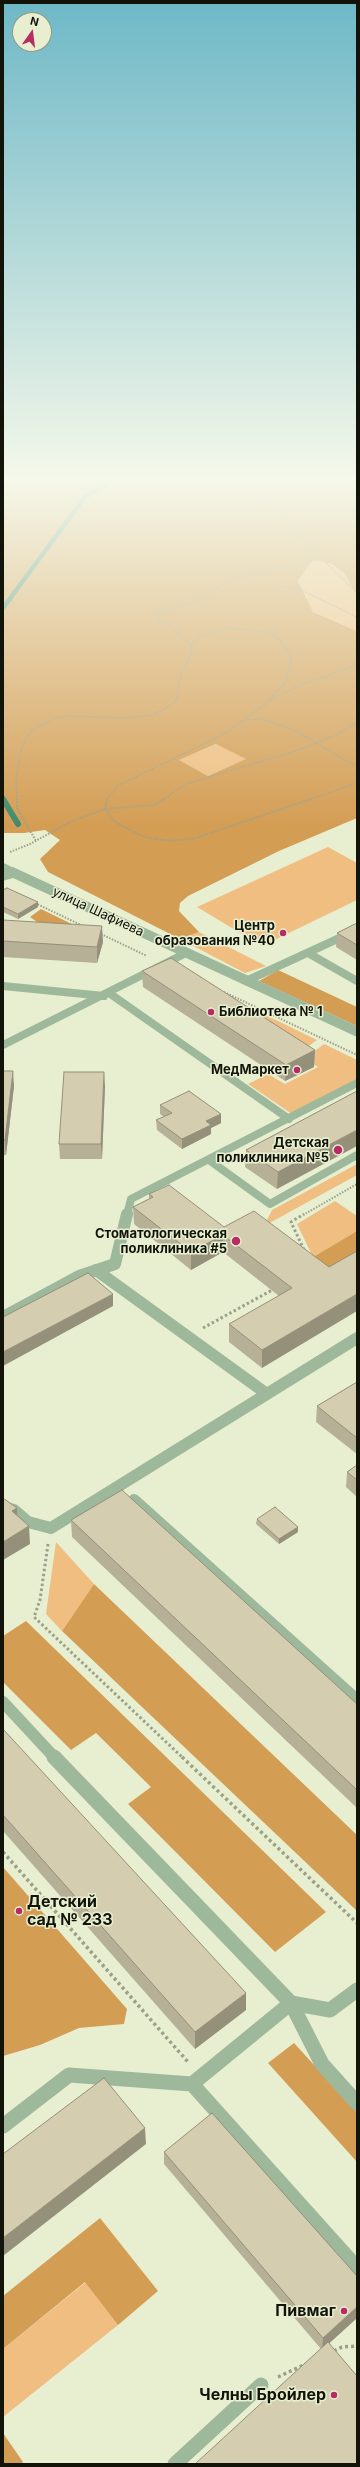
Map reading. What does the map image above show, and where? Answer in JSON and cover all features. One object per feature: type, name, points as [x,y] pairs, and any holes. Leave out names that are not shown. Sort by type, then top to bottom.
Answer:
[{"type":"street","name":"улица Шафиева","points":[[6,872],[246,980],[357,1032]]},
{"type":"lane","points":[[246,980],[357,930]]},
{"type":"lane","points":[[3,1045],[186,953]]},
{"type":"lane","points":[[308,953],[357,981]]},
{"type":"lane","points":[[3,986],[106,994],[289,1119]]},
{"type":"lane","points":[[3,1317],[79,1276],[115,1264],[130,1199],[209,1160],[357,1083]]},
{"type":"lane","points":[[209,1160],[270,1204],[357,1155]]},
{"type":"lane","points":[[96,1270],[267,1394]]},
{"type":"lane","points":[[3,1507],[14,1510],[28,1522],[51,1528],[357,1338]]},
{"type":"lane","points":[[119,1487],[357,1700]]},
{"type":"lane","points":[[3,1702],[124,1832],[291,2003],[322,2064],[357,2103]]},
{"type":"lane","points":[[3,2126],[69,2075],[197,2080],[291,2003],[330,2010],[357,1990]]},
{"type":"lane","points":[[197,2080],[357,2268]]},
{"type":"lane","points":[[175,2464],[261,2385]]},
{"type":"path","points":[[36,841],[17,808],[17,766],[26,738],[42,724],[66,716],[127,718],[151,715],[163,710],[176,701],[181,674],[192,651],[191,645],[172,627],[157,621],[157,616],[161,611],[190,604],[203,596]]},
{"type":"path","points":[[314,596],[357,617]]},
{"type":"path","points":[[191,645],[199,637],[228,628],[269,632],[286,647],[291,664],[285,683],[268,702]]},
{"type":"path","points":[[357,665],[305,682],[268,702],[226,733],[117,786],[105,802],[105,809],[115,822],[128,830],[144,837],[170,841],[196,838],[357,783]]},
{"type":"path","points":[[244,720],[262,719],[276,723],[316,743],[357,767]]},
{"type":"path","points":[[3,855],[36,841],[72,820],[105,809],[155,805],[186,784],[316,743],[338,734],[357,722]]},
{"type":"path","points":[[306,1255],[291,1222],[357,1184]]},
{"type":"path","points":[[188,1336],[278,1287]]},
{"type":"path","points":[[51,1528],[40,1600],[34,1617],[357,1923]]},
{"type":"path","points":[[3,1852],[197,2080]]},
{"type":"path","points":[[328,2353],[342,2347],[357,2346]]},
{"type":"path","points":[[261,2385],[308,2363]]},
{"type":"shaded area","points":[[3,596],[305,596],[313,612],[357,631],[357,818],[279,851],[188,896],[180,903],[179,911],[199,932],[180,939],[48,872],[40,859],[60,840],[45,830],[24,833],[3,833]],"holes":[[[216,744],[246,759],[208,776],[179,760]]]},
{"type":"shaded area","points":[[305,596],[357,596],[357,631],[313,612]]},
{"type":"shaded area","points":[[217,744],[247,759],[208,776],[178,760]]},
{"type":"shaded area","points":[[328,847],[357,863],[357,900],[262,946],[197,907]]},
{"type":"shaded area","points":[[41,909],[84,930],[37,922],[30,917]]},
{"type":"shaded area","points":[[199,932],[266,966],[245,973],[180,939]]},
{"type":"shaded area","points":[[278,970],[357,1007],[357,1026],[259,981]]},
{"type":"shaded area","points":[[235,1000],[317,1040],[298,1054]]},
{"type":"shaded area","points":[[324,1044],[357,1060],[357,1079],[292,1114],[248,1084],[268,1074],[285,1084],[318,1067],[305,1058]]},
{"type":"shaded area","points":[[357,1164],[357,1175],[264,1226],[272,1210]]},
{"type":"shaded area","points":[[335,1201],[357,1216],[357,1231],[313,1257],[297,1224]]},
{"type":"shaded area","points":[[357,1231],[357,1264],[331,1279],[313,1257]]},
{"type":"shaded area","points":[[56,1542],[94,1584],[62,1631],[46,1614]]},
{"type":"shaded area","points":[[94,1584],[357,1835],[357,1911],[62,1631]]},
{"type":"shaded area","points":[[26,1621],[326,1912],[275,1952],[128,1804],[151,1787],[96,1733],[71,1750],[3,1682],[3,1636]]},
{"type":"shaded area","points":[[3,1867],[127,2009],[124,2024],[79,2028],[40,2045],[3,2056]]},
{"type":"shaded area","points":[[294,2043],[357,2112],[357,2162],[268,2063]]},
{"type":"shaded area","points":[[100,2218],[158,2291],[118,2325],[85,2282],[3,2349],[3,2296]]},
{"type":"shaded area","points":[[86,2282],[118,2325],[3,2417],[3,2349]]},
{"type":"shaded area","points":[[3,2433],[23,2462],[21,2464],[3,2464]]},
{"type":"building","points":[[7,888],[38,902],[18,914],[3,907],[3,890]]},
{"type":"building","points":[[3,920],[102,926],[97,947],[3,941]]},
{"type":"building","points":[[357,923],[357,945],[337,933]]},
{"type":"building","points":[[171,958],[315,1050],[286,1065],[142,971]]},
{"type":"building","points":[[3,1071],[13,1071],[5,1140],[3,1140]]},
{"type":"building","points":[[64,1072],[104,1072],[101,1144],[59,1144]]},
{"type":"building","points":[[189,1091],[221,1114],[206,1121],[211,1125],[182,1139],[156,1120],[172,1113],[160,1105]]},
{"type":"building","points":[[357,1091],[357,1130],[278,1172],[246,1150]]},
{"type":"building","points":[[169,1185],[224,1227],[254,1211],[329,1267],[357,1251],[357,1294],[262,1350],[229,1324],[292,1288],[223,1235],[191,1252],[133,1207],[153,1197],[149,1194]]},
{"type":"building","points":[[88,1273],[113,1294],[3,1352],[3,1317]]},
{"type":"building","points":[[357,1382],[357,1438],[317,1406]]},
{"type":"building","points":[[357,1465],[357,1480],[347,1472]]},
{"type":"building","points":[[122,1490],[357,1704],[357,1790],[71,1520]]},
{"type":"building","points":[[3,1498],[17,1508],[12,1511],[29,1526],[3,1542]]},
{"type":"building","points":[[275,1507],[298,1527],[279,1539],[257,1519]]},
{"type":"building","points":[[3,1729],[246,1993],[195,2032],[3,1815]]},
{"type":"building","points":[[104,2078],[145,2128],[3,2238],[3,2154]]},
{"type":"building","points":[[212,2113],[357,2276],[357,2307],[323,2338],[164,2152]]},
{"type":"building","points":[[328,2342],[357,2376],[357,2464],[195,2464]]},
{"type":"waterway","points":[[3,608],[12,596]]},
{"type":"waterway","points":[[3,799],[18,824]]},
{"type":"place","name":"Центр образования №40","points":[[283,933]]},
{"type":"place","name":"Библиотека № 1","points":[[211,1012]]},
{"type":"place","name":"МедМаркет","points":[[297,1070]]},
{"type":"place","name":"Детская поликлиника №5","points":[[338,1150]]},
{"type":"place","name":"Стоматологическая поликлиника #5","points":[[236,1241]]},
{"type":"place","name":"Детский сад № 233","points":[[19,1911]]},
{"type":"place","name":"Пивмаг","points":[[344,2311]]},
{"type":"place","name":"Челны Бройлер","points":[[334,2395]]}]
